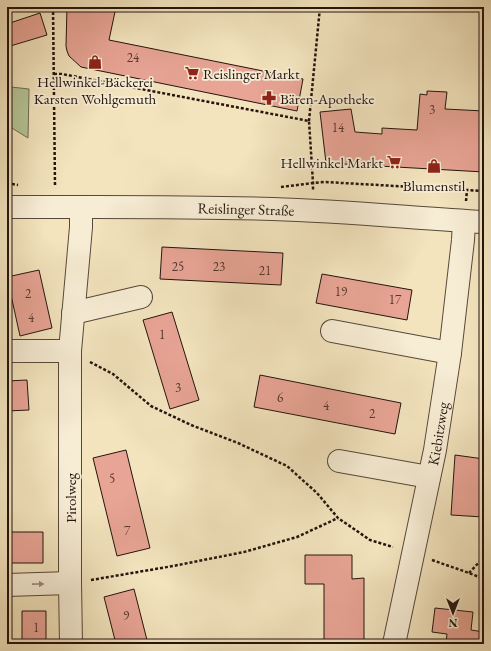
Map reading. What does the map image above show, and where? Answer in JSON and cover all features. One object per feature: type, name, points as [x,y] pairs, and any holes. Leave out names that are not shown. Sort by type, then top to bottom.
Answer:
[{"type":"street","name":"Reislinger Straße","points":[[7,207],[311,210],[474,221]]},
{"type":"street","name":"Pirolweg","points":[[71,644],[70,351],[81,227],[81,207]]},
{"type":"street","name":"Kiebitzweg","points":[[394,644],[435,450],[450,353],[463,240],[474,221]]},
{"type":"street","points":[[73,312],[141,297]]},
{"type":"street","points":[[332,331],[450,353]]},
{"type":"street","points":[[7,351],[70,351]]},
{"type":"street","points":[[339,461],[429,477]]},
{"type":"street","points":[[7,585],[70,583]]},
{"type":"path","points":[[53,7],[55,187]]},
{"type":"path","points":[[313,183],[309,121],[320,7]]},
{"type":"path","points":[[54,74],[309,121]]},
{"type":"path","points":[[70,351],[113,374],[151,406],[192,425],[238,443],[287,466],[318,493],[338,518],[370,540],[484,579]]},
{"type":"path","points":[[70,583],[173,566],[244,552],[297,537],[338,518]]},
{"type":"path","points":[[469,573],[484,557]]},
{"type":"green space","points":[[7,88],[29,89],[28,138],[7,125]]},
{"type":"building","name":"Reislinger Markt","points":[[67,7],[116,7],[109,40],[303,79],[297,111],[81,67],[69,56],[67,51]]},
{"type":"building","points":[[40,13],[47,35],[7,47],[7,24]]},
{"type":"building","points":[[427,91],[447,92],[445,109],[484,111],[484,172],[326,163],[320,112],[351,109],[355,132],[382,134],[382,128],[417,130],[420,94],[427,95]]},
{"type":"building","points":[[162,247],[283,253],[281,285],[160,279]]},
{"type":"building","points":[[39,270],[52,328],[20,336],[7,277]]},
{"type":"building","points":[[322,274],[412,290],[407,320],[316,303]]},
{"type":"building","points":[[172,312],[199,400],[170,409],[143,320]]},
{"type":"building","points":[[260,375],[401,403],[395,434],[254,407]]},
{"type":"building","points":[[27,380],[29,410],[7,411],[7,381]]},
{"type":"building","points":[[126,450],[150,548],[117,556],[93,458]]},
{"type":"building","points":[[455,455],[484,459],[483,517],[451,515]]},
{"type":"building","points":[[7,532],[43,532],[43,563],[7,563]]},
{"type":"building","points":[[305,555],[352,555],[352,579],[364,578],[364,644],[324,644],[324,584],[305,584]]},
{"type":"building","points":[[134,589],[148,644],[116,644],[104,597]]},
{"type":"building","points":[[435,608],[473,612],[471,630],[484,632],[484,644],[446,644],[447,634],[432,632]]},
{"type":"building","points":[[22,611],[46,611],[46,644],[22,644]]},
{"type":"place","name":"Hellwinkel-Bäckerei Karsten Wohlgemuth","points":[[95,62]]},
{"type":"place","name":"Reislinger Markt","points":[[192,73]]},
{"type":"place","name":"Bären-Apotheke","points":[[269,98]]},
{"type":"place","name":"Hellwinkel Markt","points":[[394,162]]},
{"type":"place","name":"Blumenstil","points":[[434,166]]}]
